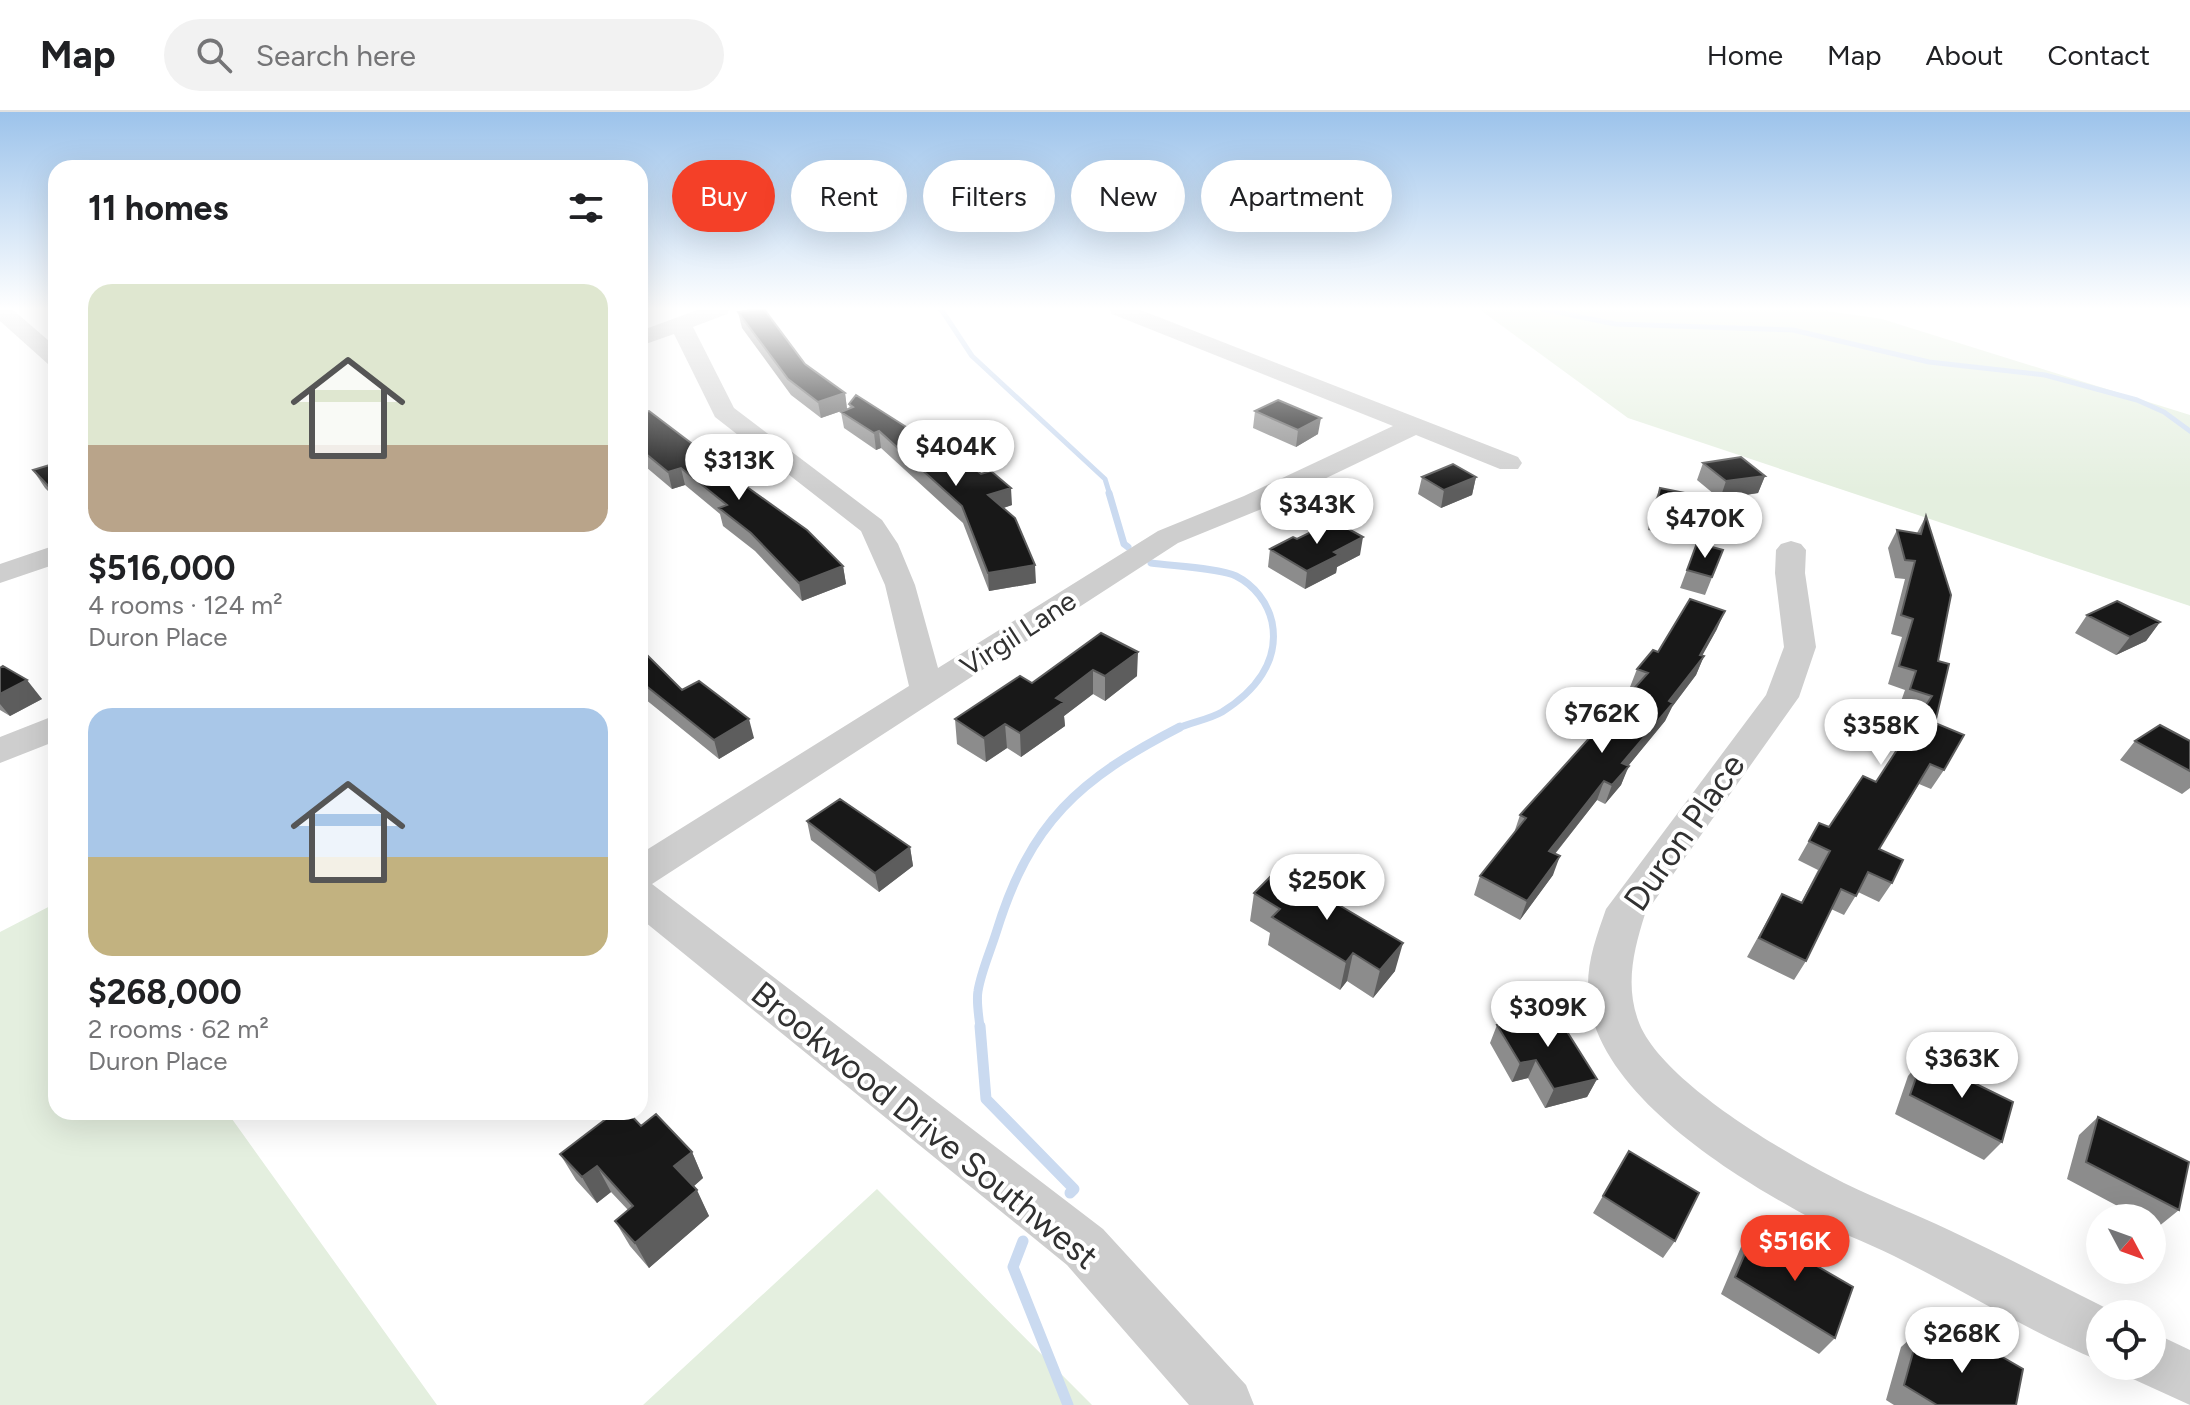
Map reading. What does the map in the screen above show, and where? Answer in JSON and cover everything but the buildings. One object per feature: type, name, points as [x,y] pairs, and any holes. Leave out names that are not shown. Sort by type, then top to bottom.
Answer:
[{"type":"street","points":[[703,369],[724,412],[872,526],[896,573],[927,693]]},
{"type":"street","points":[[1269,369],[1509,463]]},
{"type":"street","name":"Virgil Lane","points":[[648,868],[1168,537],[1254,502],[1412,427]]},
{"type":"street","name":"Duron Place","points":[[1791,550],[1790,573],[1800,623],[1800,647],[1782,697],[1626,909],[1614,936],[1609,971],[1611,1006],[1626,1042],[1644,1072],[1663,1093],[1698,1121],[1814,1193],[2086,1327]]},
{"type":"street","points":[[0,574],[48,557]]},
{"type":"street","points":[[0,751],[48,730]]},
{"type":"street","name":"Brookwood Drive Southwest","points":[[648,902],[1085,1247],[1226,1405]]},
{"type":"street","points":[[2166,1367],[2190,1379]]},
{"type":"green space","points":[[1561,369],[2044,369],[2190,415],[2190,606],[1628,418]]},
{"type":"green space","points":[[48,907],[48,1120],[233,1120],[437,1405],[0,1405],[0,932]]},
{"type":"green space","points":[[877,1189],[1092,1405],[643,1405]]},
{"type":"waterway","points":[[986,369],[1105,479],[1110,495]]},
{"type":"waterway","points":[[1994,369],[2045,375],[2137,400],[2164,412],[2190,431]]},
{"type":"waterway","points":[[1109,493],[1124,544],[1128,547]]},
{"type":"waterway","points":[[1151,563],[1207,569],[1236,576],[1259,595],[1272,622],[1272,650],[1254,685],[1222,712],[1177,729]]},
{"type":"waterway","points":[[980,1028],[977,995],[983,969],[1010,894],[1025,861],[1043,833],[1086,786],[1144,746],[1177,729]]},
{"type":"waterway","points":[[980,1026],[986,1099],[1074,1189],[1070,1193]]},
{"type":"waterway","points":[[1023,1241],[1013,1267],[1068,1405]]}]
